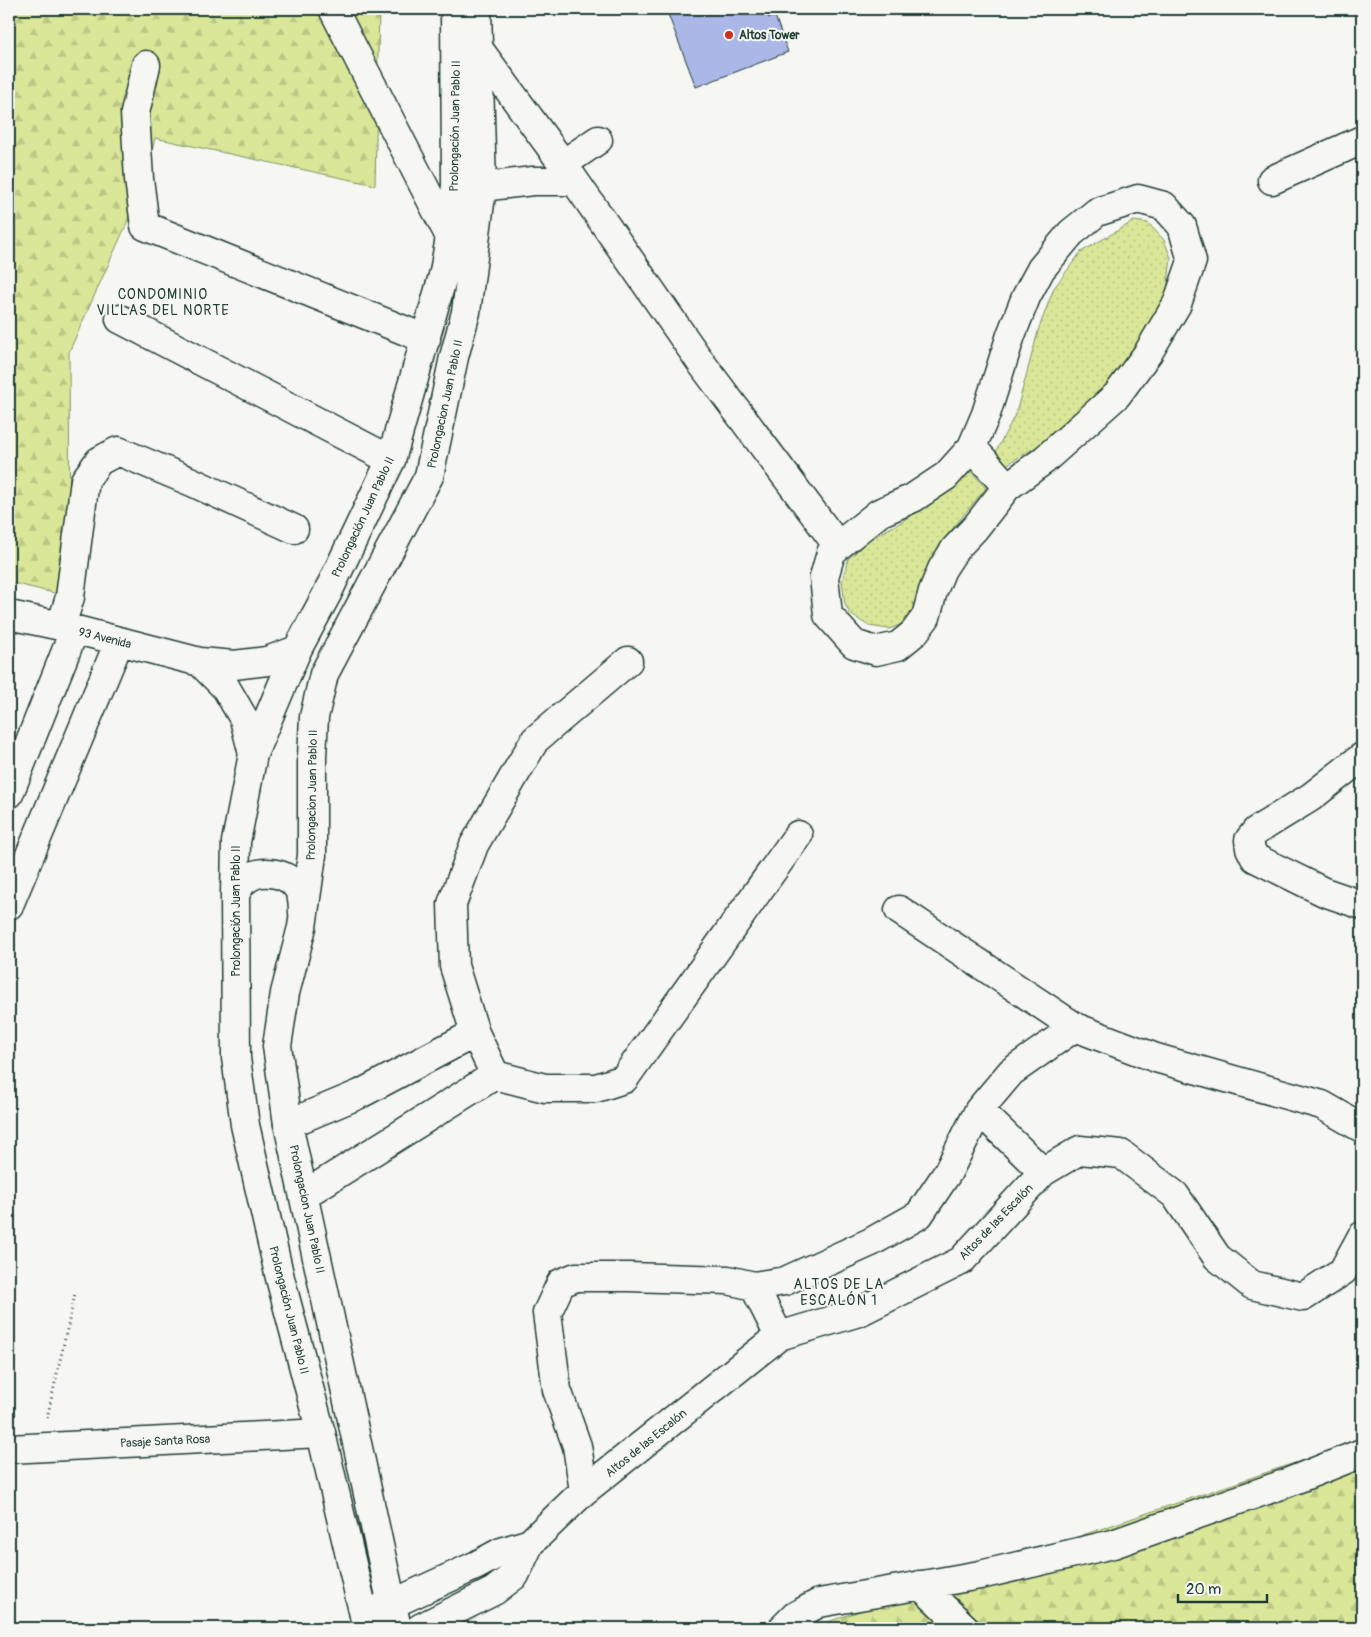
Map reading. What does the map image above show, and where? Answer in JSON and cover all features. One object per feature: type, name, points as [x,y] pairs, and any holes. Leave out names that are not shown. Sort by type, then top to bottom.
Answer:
[{"type":"street","points":[[333,9],[450,237]]},
{"type":"street","name":"Prolongación Juan Pablo II","points":[[366,1621],[321,1433],[280,1278],[245,1126],[236,1058],[236,842],[253,754],[297,650],[327,594],[391,460],[444,272],[456,185],[455,9]]},
{"type":"street","name":"Prolongacion Juan Pablo II","points":[[394,1616],[288,1124],[277,1046],[285,993],[302,927],[312,855],[314,717],[324,674],[429,476],[454,357],[466,312],[482,187],[477,9]]},
{"type":"street","points":[[478,48],[702,364],[838,546]]},
{"type":"street","points":[[146,65],[135,113],[139,179],[145,226],[426,339]]},
{"type":"street","points":[[482,187],[533,181],[568,173],[598,140]]},
{"type":"street","points":[[1272,180],[1362,140]]},
{"type":"street","points":[[1138,200],[1164,206],[1182,226],[1192,261],[1177,304],[1148,352],[1118,395],[1044,462],[1007,487],[975,528],[955,549],[942,568],[926,617],[914,633],[898,646],[876,651],[854,644],[828,615],[824,577],[831,553],[879,513],[913,498],[946,476],[972,447],[986,414],[1011,335],[1026,297],[1041,269],[1071,233],[1097,212],[1138,200]]},
{"type":"street","points":[[120,318],[391,460]]},
{"type":"street","points":[[972,447],[1007,487]]},
{"type":"street","points":[[9,794],[68,629],[70,596],[85,480],[99,461],[118,451],[192,482],[294,530]]},
{"type":"street","name":"93 Avenida","points":[[9,615],[200,662],[234,665],[266,661],[297,650]]},
{"type":"street","points":[[9,905],[119,642]]},
{"type":"street","points":[[495,1075],[475,1034],[454,966],[452,904],[474,846],[535,740],[628,661]]},
{"type":"street","points":[[200,662],[226,688],[244,719],[253,754]]},
{"type":"street","points":[[1362,758],[1311,797],[1256,831],[1249,840],[1254,858],[1324,892],[1362,905]]},
{"type":"street","points":[[304,1195],[495,1075],[545,1088],[596,1088],[624,1079],[798,835]]},
{"type":"street","points":[[235,894],[244,881],[258,874],[274,873],[288,879],[299,890],[304,905],[302,927]]},
{"type":"street","points":[[899,910],[1075,1027],[1156,1058],[1322,1105],[1362,1128]]},
{"type":"street","points":[[584,1492],[577,1446],[557,1390],[547,1313],[561,1283],[576,1277],[628,1277],[728,1280],[754,1286],[785,1281],[871,1242],[919,1215],[948,1172],[979,1110],[1011,1072],[1075,1027]]},
{"type":"street","points":[[288,1124],[360,1094],[475,1034]]},
{"type":"street","points":[[979,1110],[1043,1172]]},
{"type":"street","name":"Altos de las Escalón","points":[[420,1628],[494,1591],[515,1574],[530,1543],[584,1492],[779,1336],[859,1312],[961,1261],[1043,1172],[1080,1150],[1121,1154],[1174,1195],[1217,1257],[1252,1285],[1303,1297],[1343,1271],[1362,1236]]},
{"type":"street","points":[[754,1286],[779,1336]]},
{"type":"street","name":"Pasaje Santa Rosa","points":[[9,1449],[321,1433]]},
{"type":"street","points":[[783,1628],[795,1616],[819,1603],[980,1575],[1113,1544],[1284,1484],[1362,1452]]},
{"type":"street","name":"Altos de las Escalón","points":[[366,1621],[394,1616],[501,1552],[530,1543]]},
{"type":"street","points":[[920,1585],[965,1628]]},
{"type":"path","points":[[40,1448],[75,1294]]},
{"type":"green space","points":[[9,9],[379,9],[375,185],[155,138],[144,185],[69,352],[70,597],[9,582]]},
{"type":"green space","points":[[1134,221],[1148,223],[1164,240],[1171,258],[1167,291],[1149,331],[1124,370],[1066,429],[1006,465],[995,453],[1016,413],[1039,328],[1054,288],[1081,252]]},
{"type":"green space","points":[[971,471],[986,488],[944,539],[932,559],[911,613],[900,625],[889,629],[869,626],[850,614],[845,604],[842,581],[848,559],[870,539],[901,522]]},
{"type":"green space","points":[[1362,1440],[1362,1628],[810,1628]]},
{"type":"building","name":"Altos Tower","points":[[666,9],[765,9],[769,18],[775,16],[788,52],[696,87]]},
{"type":"place","name":"Altos Tower","points":[[729,35]]},
{"type":"district","name":"CONDOMINIO VILLAS DEL NORTE","points":[[163,302]]},
{"type":"district","name":"ALTOS DE LA ESCALÓN 1","points":[[839,1292]]}]
